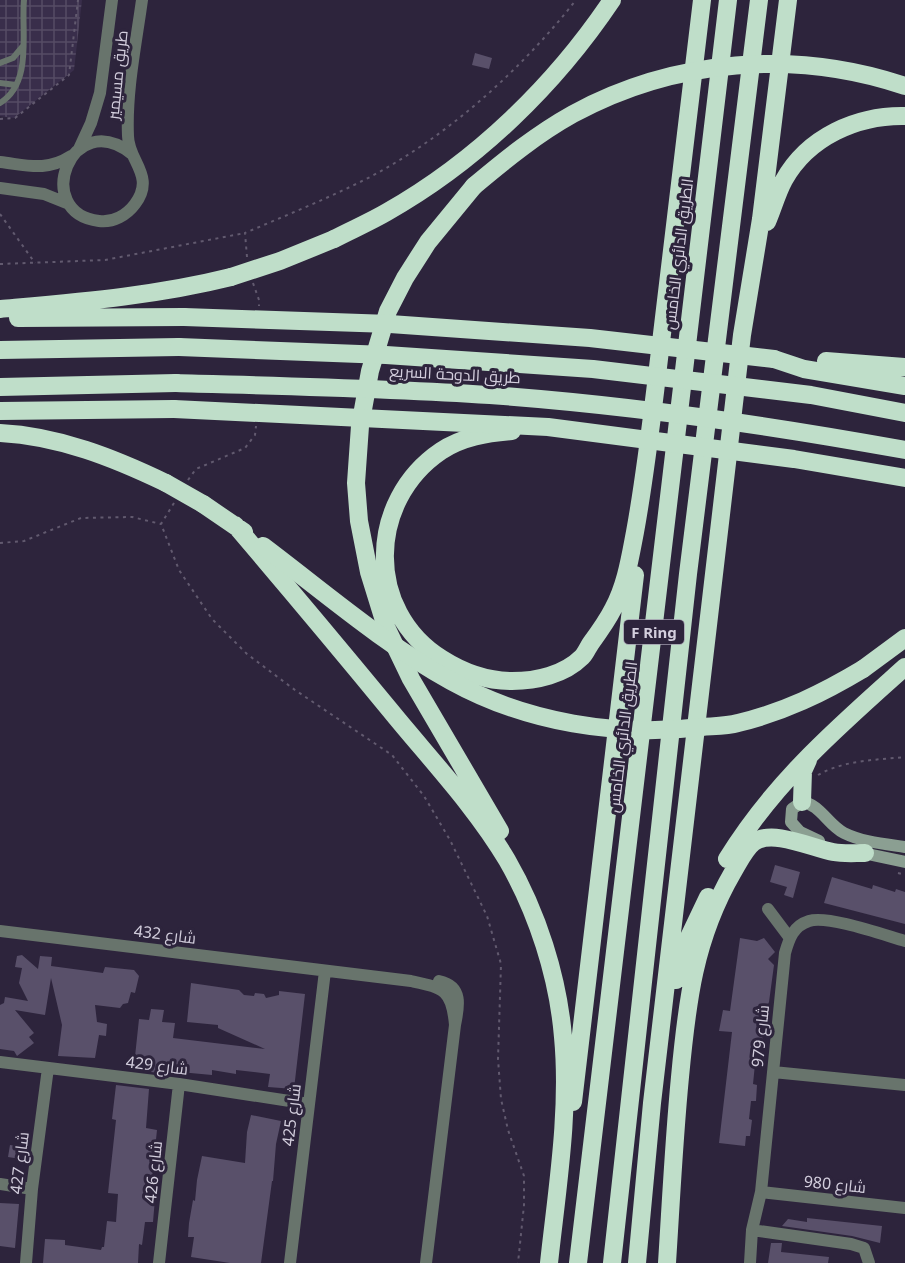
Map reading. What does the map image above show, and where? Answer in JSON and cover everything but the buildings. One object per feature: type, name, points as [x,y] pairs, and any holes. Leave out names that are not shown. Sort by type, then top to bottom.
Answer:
[{"type":"highway","points":[[0,309],[147,295],[188,288],[280,261],[334,239],[386,213],[463,161],[502,128],[577,50],[612,0]]},
{"type":"highway","points":[[557,1189],[568,1140],[575,1091],[643,488],[702,0]]},
{"type":"highway","name":"الطريق الدائري الخامس","points":[[578,1263],[728,0]]},
{"type":"highway","name":"F Ring","points":[[612,1263],[684,609],[759,0]]},
{"type":"highway","points":[[637,1263],[652,1103],[742,335],[761,219],[788,0]]},
{"type":"highway","points":[[549,1263],[564,1093],[563,1036],[550,967],[513,857],[411,679],[386,627],[369,572],[359,521],[356,483],[360,426],[370,371],[388,311],[405,278],[428,242],[474,186],[511,154],[573,114],[623,91],[669,76],[734,65],[782,64],[853,71],[905,86]]},
{"type":"highway","points":[[742,335],[766,225],[784,180],[800,158],[816,142],[834,132],[864,120],[905,116]]},
{"type":"highway","points":[[0,318],[184,317],[390,324],[590,338],[774,359],[805,359],[905,367]]},
{"type":"highway","name":"طريق الدوحة السريع","points":[[0,350],[179,347],[386,355],[593,369],[811,395],[905,413]]},
{"type":"highway","points":[[774,359],[804,369],[905,386]]},
{"type":"highway","name":"طريق الدوحة السريع","points":[[0,387],[176,383],[384,389],[490,395],[579,403],[796,431],[905,450]]},
{"type":"highway","points":[[0,411],[174,409],[548,427],[794,459],[905,478]]},
{"type":"highway","points":[[598,432],[575,434],[545,431],[490,432],[442,450],[408,483],[387,529],[384,547],[390,594],[401,618],[417,639],[451,665],[496,681],[522,681],[549,676],[582,658],[622,591],[643,488]]},
{"type":"highway","points":[[0,433],[41,439],[101,454],[166,483],[235,525],[418,662],[486,698],[546,718],[614,729],[656,731],[736,724],[810,699],[863,669],[905,638]]},
{"type":"highway","points":[[235,525],[479,820],[507,860],[530,908]]},
{"type":"highway","points":[[652,1103],[678,969],[688,939],[722,869],[739,840],[766,804],[813,750],[905,667]]},
{"type":"highway","points":[[802,793],[803,771],[813,750]]},
{"type":"highway","points":[[667,1263],[676,1118],[689,993],[694,968],[706,933],[728,881],[754,842],[770,837],[835,852],[865,853]]},
{"type":"street","name":"طريق مسيمير","points":[[75,152],[91,123],[100,93],[112,0]]},
{"type":"street","name":"طريق مسيمير","points":[[132,154],[128,138],[130,94],[142,0]]},
{"type":"street","points":[[0,162],[44,167],[59,164],[75,152],[89,143],[112,142],[123,146],[139,165],[142,178],[141,191],[136,203],[127,213],[115,219],[102,221],[89,219],[69,204],[64,192],[63,179],[65,167],[75,152]]},
{"type":"street","points":[[0,188],[44,194],[69,204]]},
{"type":"street","points":[[905,847],[862,839],[844,833],[802,793],[792,809],[791,822],[800,832],[825,844],[905,862]]},
{"type":"street","points":[[768,909],[789,936],[809,921],[824,920],[905,941]]},
{"type":"street","name":"شارع 432","points":[[0,931],[411,981],[443,982],[454,988],[459,1000],[426,1263]]},
{"type":"street","name":"شارع 979","points":[[750,1263],[752,1230],[761,1192],[785,953],[789,936]]},
{"type":"street","name":"شارع 425","points":[[290,1263],[325,970]]},
{"type":"street","name":"شارع 429","points":[[0,1062],[179,1084],[309,1104]]},
{"type":"street","name":"شارع 427","points":[[26,1263],[32,1189],[48,1068]]},
{"type":"street","points":[[773,1072],[905,1085]]},
{"type":"street","name":"شارع 426","points":[[159,1263],[179,1084]]},
{"type":"street","points":[[0,1184],[32,1189]]},
{"type":"street","name":"شارع 980","points":[[761,1192],[905,1208]]},
{"type":"street","points":[[752,1230],[851,1244],[864,1248],[869,1263]]},
{"type":"lane","points":[[0,103],[8,98],[16,85],[20,72],[24,45],[24,0]]},
{"type":"lane","points":[[0,63],[14,58],[24,45]]},
{"type":"lane","points":[[0,83],[16,85]]},
{"type":"path","points":[[0,118],[15,118],[69,75],[78,0]]},
{"type":"path","points":[[0,214],[34,263]]},
{"type":"path","points":[[0,264],[105,260],[245,233]]},
{"type":"path","points":[[0,543],[24,541],[81,518],[132,517],[161,524]]},
{"type":"path","points":[[802,793],[825,771],[850,763],[905,757]]},
{"type":"shaded area","points":[[0,0],[82,0],[74,70],[14,118],[0,116]]}]
